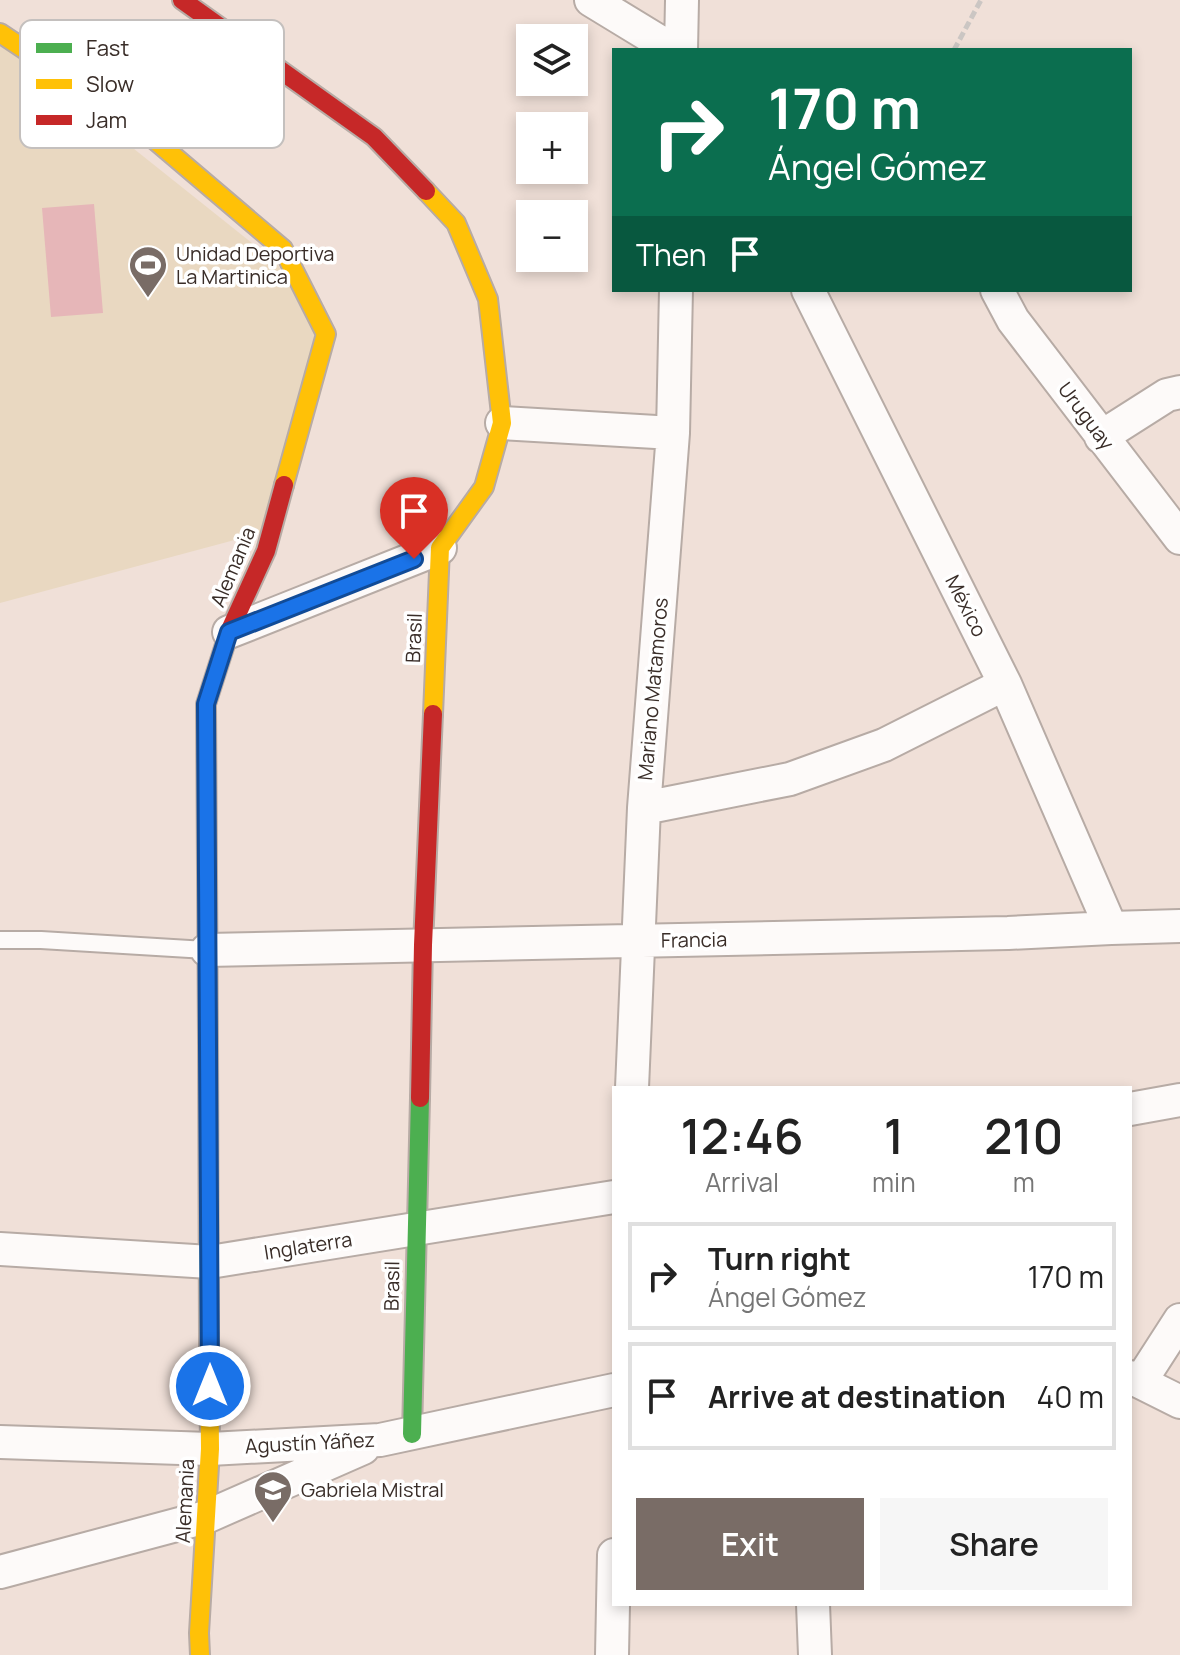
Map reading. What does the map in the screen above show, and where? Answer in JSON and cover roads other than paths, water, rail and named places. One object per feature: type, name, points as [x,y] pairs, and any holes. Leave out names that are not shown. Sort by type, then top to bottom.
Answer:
[{"type":"street","points":[[182,0],[210,20]]},
{"type":"street","points":[[591,0],[670,48]]},
{"type":"street","points":[[681,48],[682,0]]},
{"type":"street","name":"Alemania","points":[[0,33],[20,46]]},
{"type":"street","points":[[229,632],[440,548],[484,487],[502,423],[488,299],[456,223],[374,137],[284,73]]},
{"type":"street","name":"Alemania","points":[[164,148],[283,249],[326,334],[266,551],[229,632],[206,704],[210,1449],[200,1655]]},
{"type":"street","name":"Mariano Matamoros","points":[[632,1086],[644,808],[673,433],[676,292]]},
{"type":"street","name":"México","points":[[811,292],[1005,684],[1111,928]]},
{"type":"street","name":"Uruguay","points":[[998,292],[1013,320],[1180,538]]},
{"type":"street","points":[[1101,437],[1167,395],[1180,392]]},
{"type":"street","points":[[502,423],[673,433]]},
{"type":"street","name":"Brasil","points":[[412,1434],[423,945],[440,548]]},
{"type":"street","points":[[644,808],[790,779],[884,745],[1005,684]]},
{"type":"street","name":"Francia","points":[[207,950],[1008,933],[1180,926]]},
{"type":"street","points":[[1132,1109],[1180,1100]]},
{"type":"street","name":"Inglaterra","points":[[0,1249],[210,1262],[612,1197]]},
{"type":"street","points":[[1180,1320],[1135,1379],[1180,1402]]},
{"type":"street","name":"Agustín Yáñez","points":[[0,1442],[210,1449],[380,1440],[612,1390]]},
{"type":"street","points":[[0,1572],[206,1517],[380,1440]]},
{"type":"street","points":[[612,1655],[613,1606]]},
{"type":"street","points":[[813,1606],[815,1655]]},
{"type":"lane","points":[[0,940],[207,950]]},
{"type":"place","name":"Unidad Deportiva La Martinica","points":[[148,299]]},
{"type":"place","name":"Gabriela Mistral","points":[[273,1524]]}]
